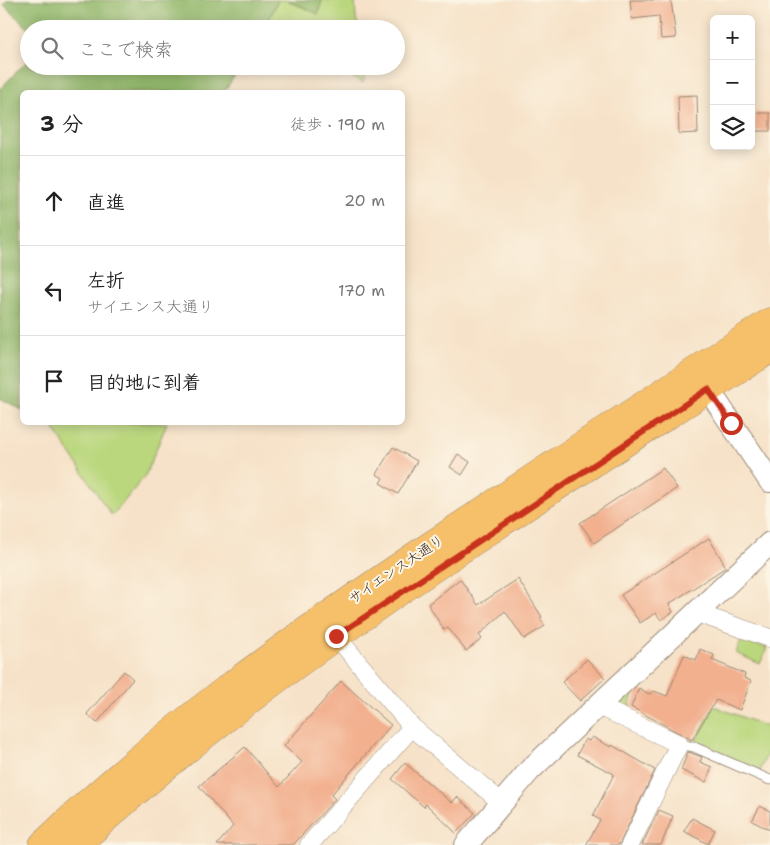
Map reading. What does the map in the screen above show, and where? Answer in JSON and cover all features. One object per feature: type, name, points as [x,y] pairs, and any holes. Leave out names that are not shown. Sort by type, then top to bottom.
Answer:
[{"type":"main road","name":"サイエンス大通り","points":[[76,845],[88,818],[150,749],[230,686],[344,604],[770,322]]},
{"type":"main road","name":"サイエンス大通り","points":[[44,845],[88,818],[164,766],[240,705],[336,636],[770,349]]},
{"type":"street","points":[[708,389],[770,480]]},
{"type":"street","points":[[466,845],[530,770],[596,705],[770,543]]},
{"type":"street","points":[[696,613],[770,638]]},
{"type":"street","points":[[336,636],[412,727],[501,802]]},
{"type":"street","points":[[596,705],[679,744],[630,845]]},
{"type":"street","points":[[309,845],[412,727]]},
{"type":"lane","points":[[679,744],[694,747],[770,780]]},
{"type":"green space","points":[[7,0],[278,0],[269,20],[20,20],[4,5]]},
{"type":"green space","points":[[278,0],[287,0],[318,14],[322,0],[355,0],[356,20],[269,20]]},
{"type":"green space","points":[[287,0],[322,0],[318,14]]},
{"type":"green space","points":[[20,68],[20,75],[235,75],[225,90],[20,90],[20,409],[0,398],[0,89]]},
{"type":"green space","points":[[349,75],[365,75],[363,83]]},
{"type":"green space","points":[[57,425],[166,425],[145,476],[112,516],[54,429]]},
{"type":"green space","points":[[741,640],[767,648],[760,664],[736,653]]},
{"type":"green space","points":[[637,681],[628,711],[621,707],[620,700]]},
{"type":"green space","points":[[714,706],[770,728],[770,747],[759,772],[696,740]]},
{"type":"building","points":[[630,0],[671,0],[676,38],[661,39],[659,16],[632,19]]},
{"type":"building","points":[[697,95],[698,133],[679,134],[678,96]]},
{"type":"building","points":[[755,113],[770,113],[770,131],[755,131]]},
{"type":"building","points":[[393,447],[417,461],[398,494],[380,483],[383,478],[376,474]]},
{"type":"building","points":[[458,454],[470,462],[462,475],[450,467]]},
{"type":"building","points":[[663,468],[677,488],[594,543],[580,523]]},
{"type":"building","points":[[709,538],[726,567],[669,604],[673,612],[661,620],[656,613],[640,623],[621,595]]},
{"type":"building","points":[[460,579],[478,605],[518,579],[542,617],[540,618],[545,626],[524,639],[505,611],[479,635],[482,639],[466,651],[448,628],[444,630],[428,604]]},
{"type":"building","points":[[700,649],[714,655],[712,660],[745,674],[744,678],[751,681],[740,710],[716,700],[692,740],[631,707],[639,688],[649,694],[654,691],[667,696],[684,655],[696,660]]},
{"type":"building","points":[[587,659],[605,678],[580,701],[562,682]]},
{"type":"building","points":[[124,671],[133,679],[97,723],[87,714]]},
{"type":"building","points":[[341,681],[391,725],[331,795],[335,799],[293,845],[217,845],[233,826],[199,786],[245,747],[279,787],[302,762],[284,746]]},
{"type":"building","points":[[592,737],[611,747],[612,745],[655,770],[619,845],[586,845],[600,820],[593,816],[614,774],[577,755],[585,739],[589,741]]},
{"type":"building","points":[[688,752],[702,757],[700,762],[712,767],[706,782],[681,770]]},
{"type":"building","points":[[405,763],[452,803],[457,797],[475,813],[456,833],[426,804],[424,807],[392,779]]},
{"type":"building","points":[[760,806],[770,811],[770,830],[752,821]]},
{"type":"building","points":[[659,810],[673,816],[661,845],[642,845]]},
{"type":"building","points":[[692,818],[715,830],[708,844],[684,831]]},
{"type":"route","points":[[336,636],[354,622],[563,483],[708,389],[731,423]]}]
